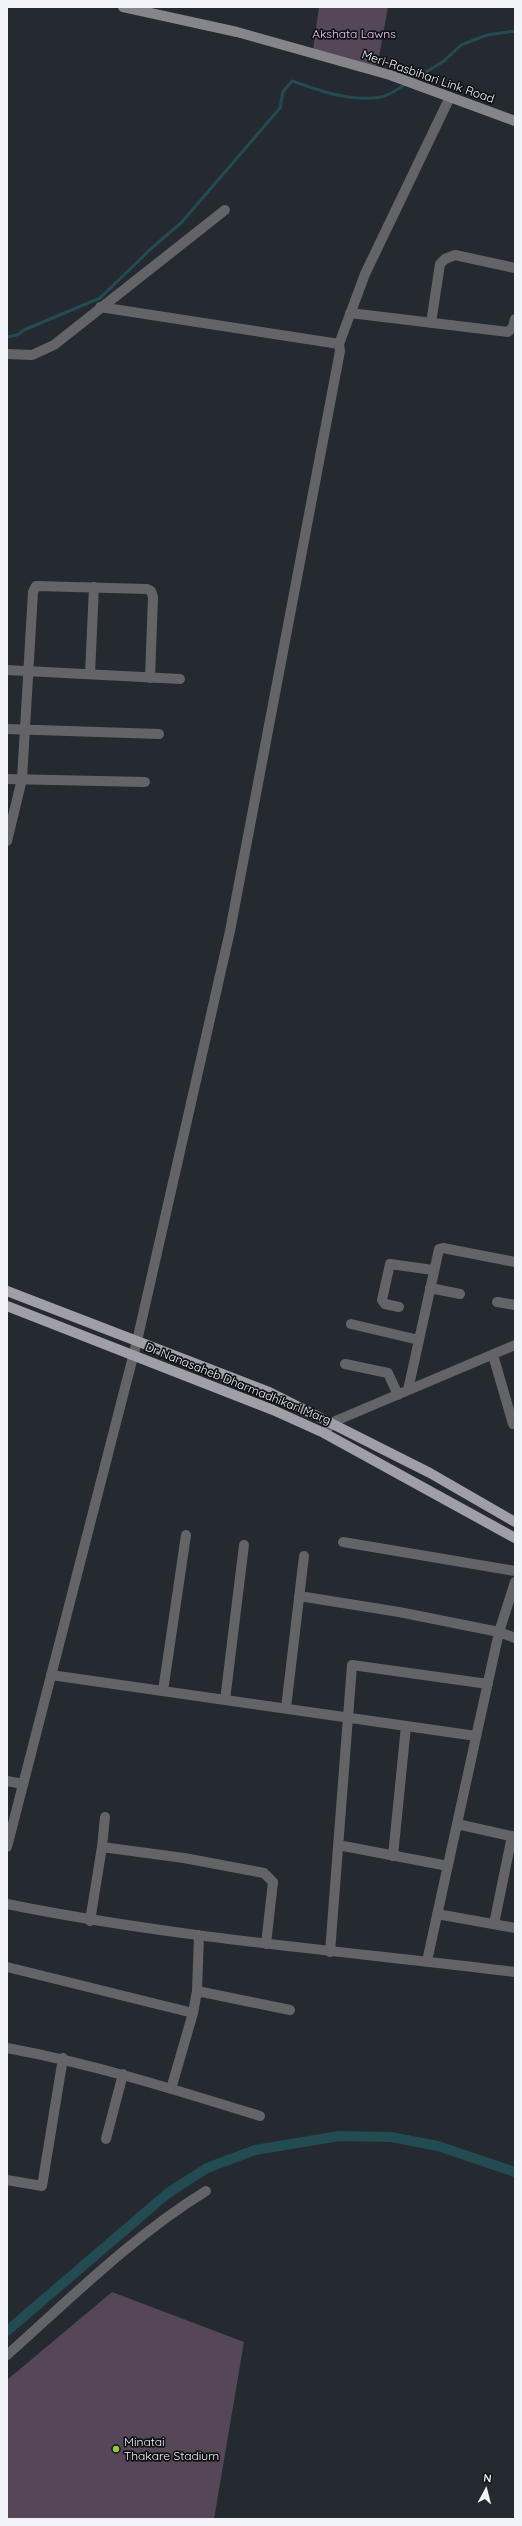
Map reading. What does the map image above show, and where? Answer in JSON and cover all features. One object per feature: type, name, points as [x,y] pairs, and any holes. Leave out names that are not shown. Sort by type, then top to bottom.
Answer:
[{"type":"main road","name":"Meri-Rasbihari Link Road","points":[[126,7],[237,32],[390,75],[515,121]]},
{"type":"main road","name":"Dr Nanasaheb Dharmadhikari Marg","points":[[7,1291],[270,1392],[333,1422],[430,1473],[515,1522]]},
{"type":"main road","name":"Dr Nanasaheb Dharmadhikari Marg","points":[[7,1306],[273,1410],[324,1433],[515,1538]]},
{"type":"street","points":[[7,1846],[149,1296],[230,931],[337,367],[339,344],[364,274],[450,97]]},
{"type":"street","points":[[7,354],[32,355],[54,345],[100,307],[225,210]]},
{"type":"street","points":[[431,323],[440,264],[445,259],[455,255],[515,268]]},
{"type":"street","points":[[100,307],[339,344]]},
{"type":"street","points":[[350,313],[508,332],[513,327],[515,319]]},
{"type":"street","points":[[7,841],[22,779],[34,589],[40,584],[147,589],[153,593],[150,678]]},
{"type":"street","points":[[90,674],[94,587]]},
{"type":"street","points":[[7,670],[180,679]]},
{"type":"street","points":[[7,729],[159,734]]},
{"type":"street","points":[[7,779],[145,782]]},
{"type":"street","points":[[408,1390],[437,1252],[443,1248],[515,1262]]},
{"type":"street","points":[[399,1307],[385,1304],[382,1300],[390,1264],[433,1270]]},
{"type":"street","points":[[430,1288],[460,1294]]},
{"type":"street","points":[[497,1302],[515,1306]]},
{"type":"street","points":[[351,1324],[419,1340]]},
{"type":"street","points":[[324,1433],[333,1422],[493,1355],[515,1344]]},
{"type":"street","points":[[493,1355],[513,1424]]},
{"type":"street","points":[[345,1364],[388,1373],[398,1395]]},
{"type":"street","points":[[163,1690],[186,1535]]},
{"type":"street","points":[[343,1542],[515,1571]]},
{"type":"street","points":[[225,1700],[244,1545]]},
{"type":"street","points":[[286,1708],[304,1556]]},
{"type":"street","points":[[427,1961],[499,1632],[515,1582]]},
{"type":"street","points":[[299,1596],[499,1632],[515,1638]]},
{"type":"street","points":[[330,1952],[352,1665],[488,1684]]},
{"type":"street","points":[[52,1675],[476,1736]]},
{"type":"street","points":[[393,1856],[406,1726]]},
{"type":"street","points":[[7,1781],[23,1784]]},
{"type":"street","points":[[90,1921],[102,1847],[105,1817]]},
{"type":"street","points":[[457,1824],[513,1837],[494,1924]]},
{"type":"street","points":[[338,1845],[448,1866]]},
{"type":"street","points":[[102,1847],[184,1858],[264,1873],[273,1882],[266,1944]]},
{"type":"street","points":[[7,1904],[90,1921],[330,1952],[427,1961],[515,1972]]},
{"type":"street","points":[[437,1914],[515,1928]]},
{"type":"street","points":[[171,2089],[193,2013],[197,1991],[199,1935]]},
{"type":"street","points":[[7,1967],[193,2013]]},
{"type":"street","points":[[197,1991],[290,2010]]},
{"type":"street","points":[[7,2048],[63,2058],[123,2074],[260,2116]]},
{"type":"street","points":[[7,2180],[42,2186],[63,2058]]},
{"type":"street","points":[[106,2139],[123,2074]]},
{"type":"street","points":[[7,2355],[130,2245],[163,2219],[206,2191]]},
{"type":"green space","name":"Akshata Lawns","points":[[319,7],[388,7],[377,68],[313,50]]},
{"type":"green space","name":"Minatai Thakare Stadium","points":[[112,2292],[244,2342],[214,2519],[7,2519],[7,2380]]},
{"type":"waterway","points":[[413,80],[444,61],[461,45],[487,35],[515,31]]},
{"type":"waterway","points":[[7,337],[17,335],[24,330],[100,298],[154,246],[181,223],[280,108],[283,92],[292,81],[335,95],[358,98],[369,98],[391,94],[406,84]]},
{"type":"waterway","points":[[7,2331],[168,2193],[207,2168],[255,2150],[339,2136],[391,2137],[438,2146],[515,2172]]},
{"type":"place","name":"Minatai Thakare Stadium","points":[[116,2449]]}]
